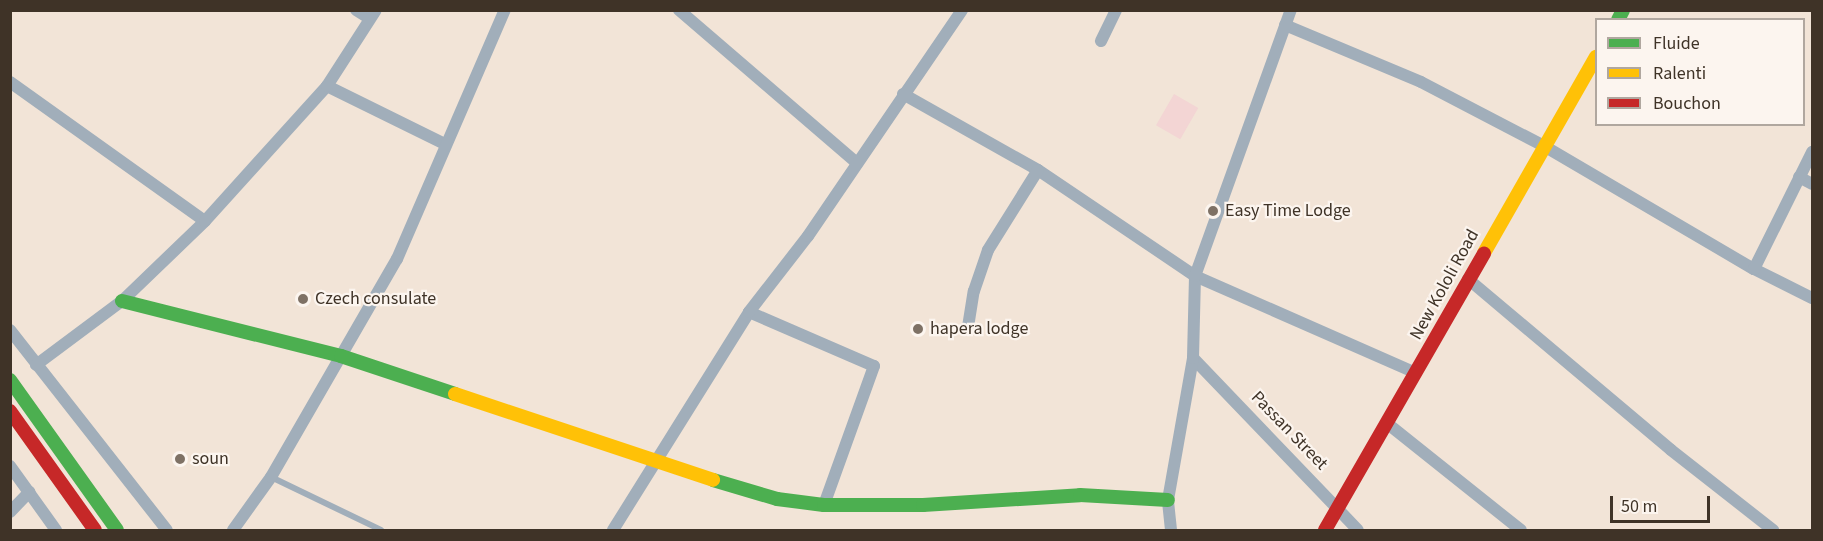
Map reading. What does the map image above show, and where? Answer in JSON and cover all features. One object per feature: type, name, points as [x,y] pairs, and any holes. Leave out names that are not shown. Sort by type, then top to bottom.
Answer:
[{"type":"street","points":[[36,365],[122,301],[205,221],[327,86],[373,14],[356,10]]},
{"type":"street","points":[[233,531],[271,477],[397,259],[505,10]]},
{"type":"street","points":[[679,10],[857,163]]},
{"type":"street","points":[[613,531],[749,312],[808,236],[962,10]]},
{"type":"street","points":[[1101,41],[1116,10]]},
{"type":"street","points":[[1171,531],[1168,500],[1193,358],[1195,276],[1291,10]]},
{"type":"street","points":[[1285,25],[1421,82],[1544,146],[1754,269],[1812,298]]},
{"type":"street","name":"New Kololi Road","points":[[1324,531],[1388,424],[1468,279],[1595,59]]},
{"type":"street","points":[[10,82],[205,221]]},
{"type":"street","points":[[327,86],[445,144]]},
{"type":"street","points":[[903,94],[1038,170],[1195,276],[1416,373]]},
{"type":"street","points":[[1754,269],[1812,152]]},
{"type":"street","points":[[968,327],[975,291],[988,250],[1038,170]]},
{"type":"street","points":[[1799,177],[1812,184]]},
{"type":"street","points":[[1468,279],[1671,450],[1773,531]]},
{"type":"street","points":[[122,301],[341,356],[655,462],[777,499],[824,505],[923,505],[1080,495],[1168,500]]},
{"type":"street","points":[[749,312],[874,366],[824,505]]},
{"type":"street","points":[[10,330],[167,531]]},
{"type":"street","name":"Passan Street","points":[[1193,358],[1358,531]]},
{"type":"street","points":[[10,380],[117,531]]},
{"type":"street","points":[[10,411],[95,531]]},
{"type":"street","points":[[1388,424],[1521,531]]},
{"type":"street","points":[[10,466],[56,531]]},
{"type":"street","points":[[10,512],[29,492]]},
{"type":"lane","points":[[271,477],[381,531]]},
{"type":"shaded area","points":[[1174,94],[1198,108],[1180,139],[1156,125]]},
{"type":"traffic: fast","points":[[1619,18],[1623,10]]},
{"type":"traffic: fast","points":[[122,301],[341,356],[455,394]]},
{"type":"traffic: fast","points":[[10,380],[117,530]]},
{"type":"traffic: fast","points":[[713,480],[777,499],[824,505],[923,505],[1080,495],[1168,500]]},
{"type":"traffic: slow","points":[[1484,253],[1595,59]]},
{"type":"traffic: slow","points":[[455,394],[713,480]]},
{"type":"traffic: jam","points":[[1325,530],[1484,253]]},
{"type":"traffic: jam","points":[[10,411],[95,530]]},
{"type":"place","name":"Easy Time Lodge","points":[[1213,211]]},
{"type":"place","name":"Czech consulate","points":[[303,299]]},
{"type":"place","name":"hapera lodge","points":[[918,329]]},
{"type":"place","name":"soun","points":[[180,459]]}]
